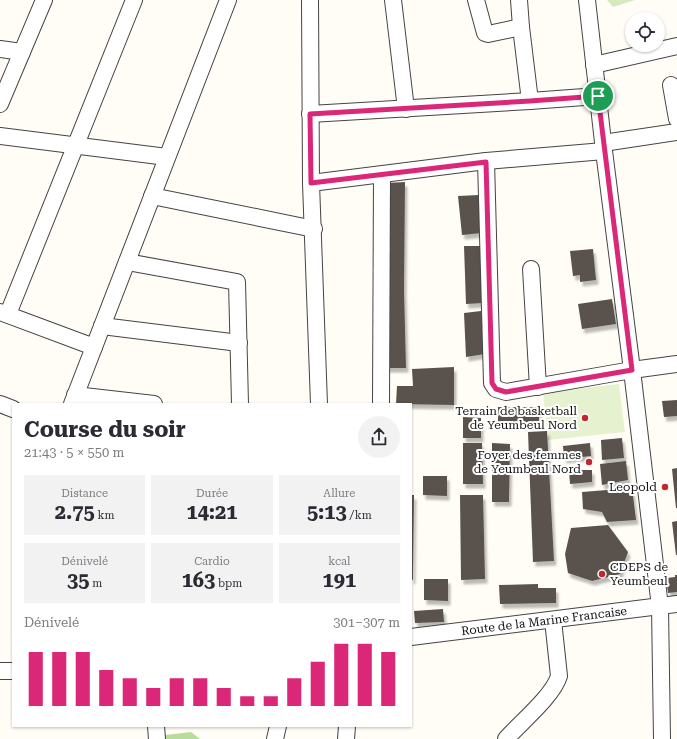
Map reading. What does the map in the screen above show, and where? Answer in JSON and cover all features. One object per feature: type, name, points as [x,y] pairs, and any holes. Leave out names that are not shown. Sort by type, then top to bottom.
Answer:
[{"type":"street","points":[[0,104],[44,0]]},
{"type":"street","points":[[94,347],[4,313],[75,146],[134,0]]},
{"type":"street","points":[[138,403],[74,399],[228,0]]},
{"type":"street","points":[[310,0],[311,183],[314,229],[319,403]]},
{"type":"street","points":[[393,0],[406,109]]},
{"type":"street","points":[[476,0],[485,33],[488,34],[521,27]]},
{"type":"street","points":[[519,0],[530,101]]},
{"type":"street","points":[[587,0],[660,607],[662,739]]},
{"type":"street","points":[[594,66],[677,46]]},
{"type":"street","points":[[0,49],[22,52]]},
{"type":"street","points":[[671,85],[677,119]]},
{"type":"street","points":[[310,114],[598,96]]},
{"type":"street","points":[[311,183],[604,147],[677,132]]},
{"type":"street","points":[[0,136],[167,157]]},
{"type":"street","points":[[486,162],[492,383],[496,389],[506,392],[632,370],[677,364]]},
{"type":"street","points":[[381,403],[382,175]]},
{"type":"street","points":[[152,196],[314,229]]},
{"type":"street","points":[[127,262],[237,282],[240,403]]},
{"type":"street","points":[[531,269],[538,387]]},
{"type":"street","points":[[102,326],[239,343]]},
{"type":"street","points":[[0,404],[12,409]]},
{"type":"street","name":"Route de la Marine Francaise","points":[[412,637],[677,604]]},
{"type":"street","points":[[511,737],[550,693],[559,676],[553,620]]},
{"type":"street","points":[[0,671],[12,671]]},
{"type":"street","points":[[156,727],[158,739]]},
{"type":"street","points":[[275,739],[278,727]]},
{"type":"street","points":[[346,739],[347,727]]},
{"type":"green space","points":[[607,0],[635,0],[613,7]]},
{"type":"green space","name":"Terrain de basketball de Yeumbeul Nord","points":[[619,384],[625,432],[548,440],[543,392]]},
{"type":"green space","points":[[191,732],[200,739],[156,739],[157,736]]},
{"type":"building","points":[[405,182],[404,290],[406,368],[386,368],[386,183]]},
{"type":"building","points":[[479,195],[482,233],[462,235],[458,196]]},
{"type":"building","points":[[464,246],[481,246],[483,303],[466,304]]},
{"type":"building","points":[[593,249],[596,280],[580,282],[580,275],[573,276],[570,251]]},
{"type":"building","points":[[612,299],[616,324],[582,329],[578,304]]},
{"type":"building","points":[[481,311],[485,354],[466,357],[464,313]]},
{"type":"building","points":[[454,367],[454,405],[396,403],[397,386],[413,386],[412,369]]},
{"type":"building","points":[[677,400],[677,416],[664,417],[662,401]]},
{"type":"building","points":[[498,407],[539,407],[539,425],[498,425]]},
{"type":"building","points":[[463,417],[481,418],[481,438],[463,438]]},
{"type":"building","points":[[547,431],[554,561],[533,562],[528,432]]},
{"type":"building","points":[[622,438],[624,458],[602,460],[601,440]]},
{"type":"building","points":[[463,443],[482,443],[483,484],[463,484]]},
{"type":"building","points":[[492,443],[510,444],[509,502],[492,502]]},
{"type":"building","points":[[590,443],[591,456],[564,459],[563,446]]},
{"type":"building","points":[[626,461],[628,480],[602,485],[600,464]]},
{"type":"building","points":[[677,468],[677,508],[676,508],[672,469]]},
{"type":"building","points":[[569,470],[592,470],[592,482],[570,484]]},
{"type":"building","points":[[423,476],[447,476],[447,496],[423,495]]},
{"type":"building","points":[[632,488],[636,520],[607,522],[602,512],[583,509],[582,492]]},
{"type":"building","points":[[412,495],[414,495],[413,580]]},
{"type":"building","points":[[460,495],[483,495],[485,579],[461,580]]},
{"type":"building","points":[[677,521],[677,555],[676,555],[672,522]]},
{"type":"building","points":[[608,525],[628,552],[620,574],[592,581],[568,573],[565,554],[571,528]]},
{"type":"building","points":[[675,575],[677,575],[677,592],[668,593],[666,578],[675,577]]},
{"type":"building","points":[[424,579],[448,579],[448,601],[424,600]]},
{"type":"building","points":[[538,584],[538,588],[556,588],[556,603],[500,604],[499,585]]},
{"type":"building","points":[[443,609],[444,622],[415,623],[414,611]]},
{"type":"place","name":"Terrain de basketball de Yeumbeul Nord","points":[[585,418]]},
{"type":"place","name":"Foyer des femmes de Yeumbeul Nord","points":[[589,462]]},
{"type":"place","name":"Leopold","points":[[665,487]]},
{"type":"place","name":"CDEPS de Yeumbeul","points":[[602,574]]},
{"type":"route","points":[[598,96],[632,370],[506,392],[496,389],[492,383],[486,162],[311,183],[310,114],[598,96]]}]
